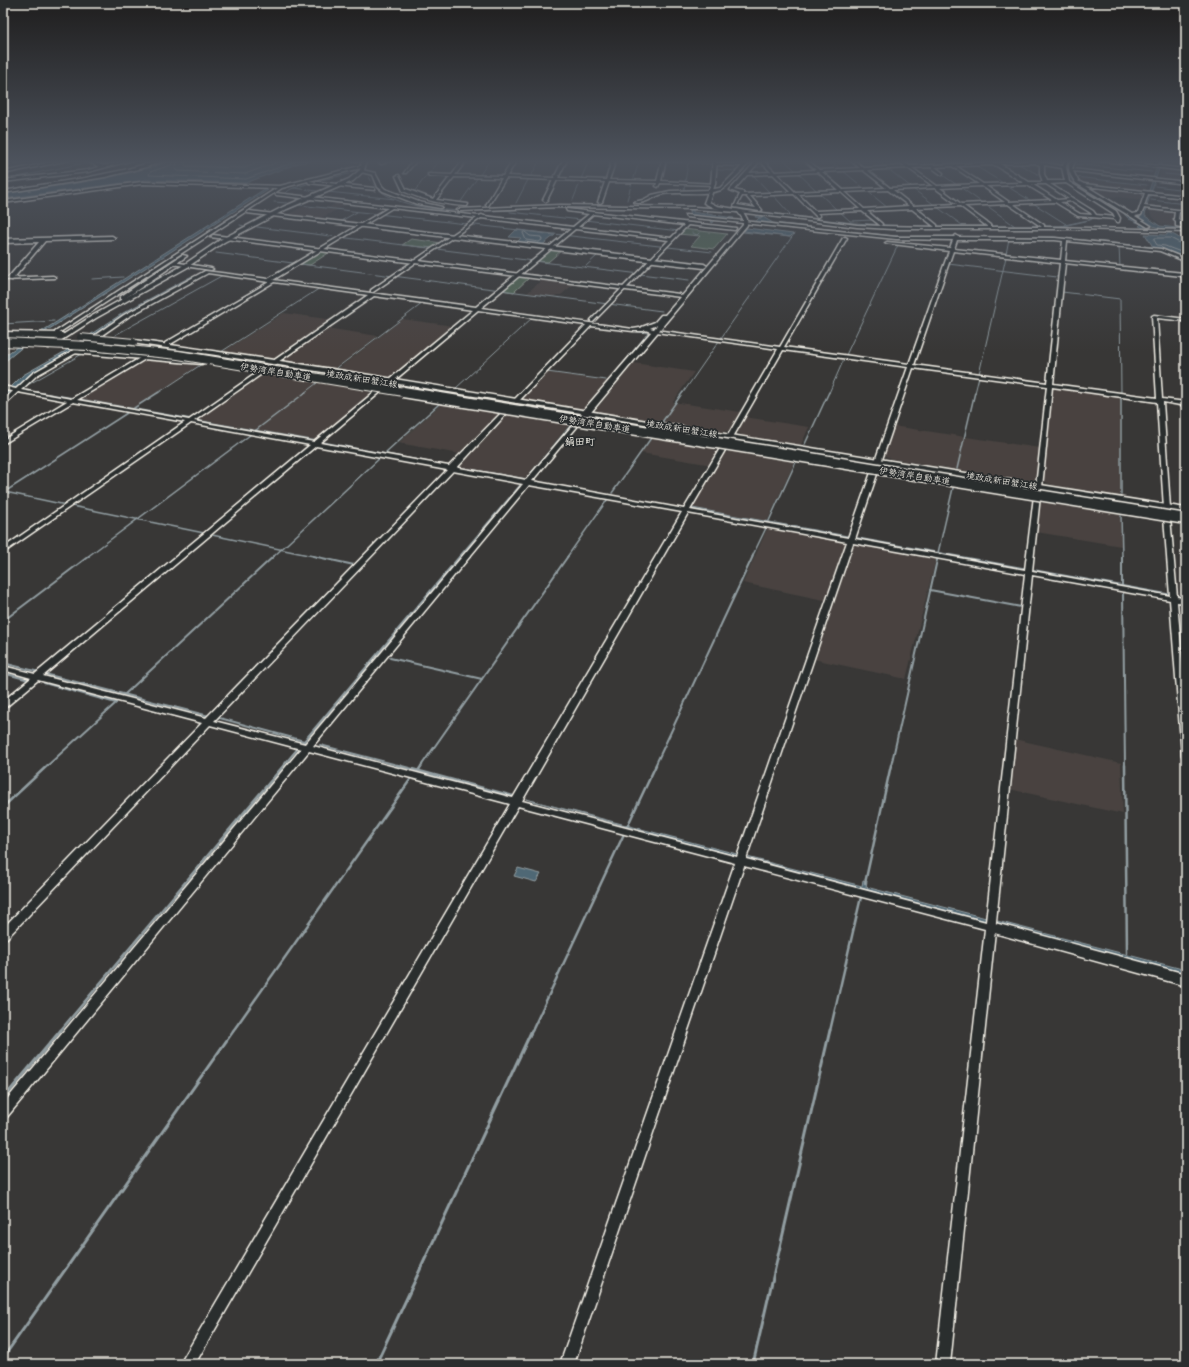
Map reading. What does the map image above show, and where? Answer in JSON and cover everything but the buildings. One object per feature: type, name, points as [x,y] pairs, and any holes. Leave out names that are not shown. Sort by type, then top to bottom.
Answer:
[{"type":"highway","points":[[3,335],[63,335]]},
{"type":"highway","name":"伊勢湾岸自動車道","points":[[3,338],[93,342],[190,353],[1186,512]]},
{"type":"highway","name":"伊勢湾岸自動車道","points":[[3,342],[89,346],[186,356],[1186,519]]},
{"type":"highway","points":[[3,345],[51,347]]},
{"type":"main road","points":[[51,347],[63,335],[189,269],[227,242],[229,238],[256,224]]},
{"type":"main road","name":"境政成新田蟹江線","points":[[63,335],[134,342],[216,353],[587,412],[874,470],[1186,519]]},
{"type":"main road","points":[[97,335],[167,344],[216,353]]},
{"type":"main road","name":"境政成新田蟹江線","points":[[51,347],[121,352],[202,362],[579,421],[878,461],[1186,512]]},
{"type":"main road","points":[[74,352],[202,362]]},
{"type":"street","points":[[63,335],[227,224]]},
{"type":"street","points":[[122,298],[235,224]]},
{"type":"street","points":[[343,224],[704,266]]},
{"type":"street","points":[[167,344],[297,263],[364,224]]},
{"type":"street","points":[[275,362],[470,224]]},
{"type":"street","points":[[543,224],[672,239]]},
{"type":"street","points":[[3,705],[317,444],[577,224]]},
{"type":"street","points":[[516,401],[687,224],[735,229]]},
{"type":"street","points":[[3,404],[16,390],[35,374],[74,352],[126,316],[198,276],[208,272],[642,330],[657,323],[735,229],[742,224]]},
{"type":"street","points":[[3,1113],[303,747],[656,331],[744,224]]},
{"type":"street","points":[[755,224],[822,236]]},
{"type":"street","points":[[762,224],[896,238],[956,237],[1065,240],[1161,250],[1184,259],[1186,285]]},
{"type":"street","points":[[840,224],[892,228],[1120,227]]},
{"type":"street","points":[[870,224],[936,226],[1042,226],[1068,224]]},
{"type":"street","points":[[1079,224],[1084,226],[1186,231]]},
{"type":"street","points":[[1146,224],[1149,226]]},
{"type":"street","points":[[1178,224],[1178,226],[1186,227]]},
{"type":"street","points":[[187,1364],[728,441],[848,233]]},
{"type":"street","points":[[217,237],[679,296]]},
{"type":"street","points":[[838,237],[853,239]]},
{"type":"street","points":[[567,1364],[852,538],[874,470],[956,237]]},
{"type":"street","points":[[3,241],[112,238]]},
{"type":"street","points":[[10,279],[43,240]]},
{"type":"street","points":[[1038,487],[1065,240]]},
{"type":"street","points":[[883,242],[1186,275]]},
{"type":"street","points":[[175,263],[189,269],[198,276]]},
{"type":"street","points":[[189,269],[208,268],[271,280]]},
{"type":"street","points":[[3,279],[53,278]]},
{"type":"street","points":[[1167,508],[1154,316],[1186,320]]},
{"type":"street","points":[[644,328],[656,331],[1186,404]]},
{"type":"street","points":[[3,442],[145,357]]},
{"type":"street","points":[[3,551],[261,372]]},
{"type":"street","points":[[5,388],[686,511],[852,538],[1174,597],[1186,601]]},
{"type":"street","points":[[3,935],[507,410]]},
{"type":"street","points":[[944,1364],[1037,496]]},
{"type":"street","points":[[1167,517],[1186,755]]},
{"type":"street","points":[[3,668],[991,927],[1186,980]]},
{"type":"shaded area","points":[[1160,224],[1176,224],[1174,227]]},
{"type":"shaded area","points":[[543,279],[574,284],[561,295],[556,295],[554,297],[527,293]]},
{"type":"shaded area","points":[[284,313],[334,320],[280,358],[269,360],[222,352]]},
{"type":"shaded area","points":[[402,319],[454,326],[395,376],[385,378],[335,371]]},
{"type":"shaded area","points":[[326,328],[378,336],[334,370],[287,363],[283,358]]},
{"type":"shaded area","points":[[146,358],[199,366],[133,409],[78,399]]},
{"type":"shaded area","points":[[634,363],[694,372],[673,402],[741,412],[731,430],[720,432],[594,412]]},
{"type":"shaded area","points":[[547,372],[607,381],[582,410],[520,400]]},
{"type":"shaded area","points":[[268,374],[366,390],[371,394],[316,441],[195,419],[259,376]]},
{"type":"shaded area","points":[[1052,387],[1120,396],[1120,497],[1052,485],[1041,480]]},
{"type":"shaded area","points":[[442,403],[497,412],[499,414],[460,454],[398,443]]},
{"type":"shaded area","points":[[510,414],[570,424],[525,478],[456,466],[505,415]]},
{"type":"shaded area","points":[[744,417],[809,427],[801,445],[743,436],[736,431]]},
{"type":"shaded area","points":[[893,426],[1040,448],[1036,480],[1025,481],[892,459],[883,455]]},
{"type":"shaded area","points":[[652,438],[711,448],[719,453],[712,465],[641,453]]},
{"type":"shaded area","points":[[735,451],[795,461],[767,522],[691,508],[723,453]]},
{"type":"shaded area","points":[[1049,502],[1120,514],[1121,546],[1036,532],[1039,503]]},
{"type":"shaded area","points":[[768,527],[936,558],[906,679],[813,659],[833,602],[743,583]]},
{"type":"shaded area","points":[[1014,739],[1121,763],[1123,814],[1009,789]]},
{"type":"green space","points":[[683,229],[727,234],[714,249],[691,246],[700,236],[678,234]]},
{"type":"green space","points":[[411,239],[442,243],[434,248],[402,245]]},
{"type":"green space","points":[[551,249],[562,250],[548,262],[536,261]]},
{"type":"green space","points":[[321,251],[330,252],[310,265],[298,264]]},
{"type":"green space","points":[[518,276],[530,277],[514,292],[501,290]]},
{"type":"water","points":[[210,224],[215,224],[43,333],[3,363],[3,357]]},
{"type":"water","points":[[772,224],[895,236],[1053,237],[1153,247],[1145,234],[1167,235],[1167,233],[1175,235],[1186,243],[1186,258],[1163,250],[1056,239],[895,237]]},
{"type":"water","points":[[850,224],[903,226],[1060,226],[1073,224],[1063,226],[902,227]]},
{"type":"water","points":[[1143,224],[1146,229],[1139,226]]},
{"type":"water","points":[[1149,224],[1186,229],[1162,229]]},
{"type":"water","points":[[747,228],[793,234],[790,237],[744,231]]},
{"type":"water","points":[[516,230],[555,235],[541,246],[516,243],[521,238],[509,237]]},
{"type":"water","points":[[192,276],[193,277],[126,314],[68,353],[29,375],[3,401],[3,395],[23,375],[64,352],[123,313]]},
{"type":"water","points":[[691,509],[1186,597],[1186,599]]},
{"type":"water","points":[[526,799],[737,854],[736,856]]},
{"type":"water","points":[[747,857],[862,886],[863,880],[867,881],[866,887],[986,918],[986,921],[746,858]]},
{"type":"water","points":[[518,868],[541,874],[536,882],[514,876]]},
{"type":"water","points":[[997,921],[1186,970],[1186,973],[997,924]]},
{"type":"waterway","points":[[464,224],[712,252]]},
{"type":"waterway","points":[[617,224],[679,231]]},
{"type":"waterway","points":[[240,225],[244,226]]},
{"type":"waterway","points":[[257,227],[689,280]]},
{"type":"waterway","points":[[743,232],[790,237]]},
{"type":"waterway","points":[[692,233],[697,235],[699,233]]},
{"type":"waterway","points":[[721,338],[794,234]]},
{"type":"waterway","points":[[1006,254],[1009,239]]},
{"type":"waterway","points":[[846,355],[898,245]]},
{"type":"waterway","points":[[1119,246],[1120,267]]},
{"type":"waterway","points":[[216,253],[662,311]]},
{"type":"waterway","points":[[585,267],[599,254]]},
{"type":"waterway","points":[[1003,271],[1006,257]]},
{"type":"waterway","points":[[948,264],[1003,271]]},
{"type":"waterway","points":[[979,374],[1003,271]]},
{"type":"waterway","points":[[1003,271],[1057,277]]},
{"type":"waterway","points":[[115,335],[223,275]]},
{"type":"waterway","points":[[92,279],[123,277]]},
{"type":"waterway","points":[[221,352],[320,288]]},
{"type":"waterway","points":[[1062,292],[1120,299],[1121,393]]},
{"type":"waterway","points":[[334,370],[423,303]]},
{"type":"waterway","points":[[455,389],[533,317]]},
{"type":"waterway","points":[[3,324],[54,321]]},
{"type":"waterway","points":[[598,393],[648,333],[630,331]]},
{"type":"waterway","points":[[683,393],[719,341]]},
{"type":"waterway","points":[[24,387],[82,354]]},
{"type":"waterway","points":[[829,393],[844,359]]},
{"type":"waterway","points":[[158,393],[202,364]]},
{"type":"waterway","points":[[547,372],[606,380]]},
{"type":"waterway","points":[[975,393],[979,377]]},
{"type":"waterway","points":[[304,393],[317,383]]},
{"type":"waterway","points":[[21,389],[41,393]]},
{"type":"waterway","points":[[36,392],[41,393]]},
{"type":"waterway","points":[[134,408],[159,392]]},
{"type":"waterway","points":[[256,430],[306,392]]},
{"type":"waterway","points":[[586,407],[599,392]]},
{"type":"waterway","points":[[662,422],[683,392]]},
{"type":"waterway","points":[[805,444],[829,392]]},
{"type":"waterway","points":[[957,469],[975,392]]},
{"type":"waterway","points":[[41,393],[73,398]]},
{"type":"waterway","points":[[1121,397],[1121,495]]},
{"type":"waterway","points":[[78,399],[191,419]]},
{"type":"waterway","points":[[386,452],[439,404]]},
{"type":"waterway","points":[[3,493],[127,413]]},
{"type":"waterway","points":[[195,420],[316,441]]},
{"type":"waterway","points":[[457,467],[526,479],[571,425]]},
{"type":"waterway","points":[[137,519],[250,435]]},
{"type":"waterway","points":[[612,493],[651,438]]},
{"type":"waterway","points":[[322,442],[450,466]]},
{"type":"waterway","points":[[281,549],[381,457]]},
{"type":"waterway","points":[[768,523],[796,462]]},
{"type":"waterway","points":[[459,557],[522,483]]},
{"type":"waterway","points":[[938,553],[953,488]]},
{"type":"waterway","points":[[5,492],[66,505]]},
{"type":"waterway","points":[[567,557],[607,500]]},
{"type":"waterway","points":[[72,506],[137,519]]},
{"type":"waterway","points":[[1121,516],[1122,557]]},
{"type":"waterway","points":[[87,557],[137,519]]},
{"type":"waterway","points":[[137,519],[204,533]]},
{"type":"waterway","points":[[752,557],[766,528]]},
{"type":"waterway","points":[[212,535],[281,549]]},
{"type":"waterway","points":[[273,557],[281,549]]},
{"type":"waterway","points":[[281,549],[318,557]]},
{"type":"waterway","points":[[3,621],[89,556]]},
{"type":"waterway","points":[[125,694],[274,556]]},
{"type":"waterway","points":[[313,556],[354,565]]},
{"type":"waterway","points":[[283,766],[460,556]]},
{"type":"waterway","points":[[482,679],[568,556]]},
{"type":"waterway","points":[[655,766],[753,556]]},
{"type":"waterway","points":[[1122,557],[1122,585]]},
{"type":"waterway","points":[[930,590],[937,560]]},
{"type":"waterway","points":[[891,766],[930,590]]},
{"type":"waterway","points":[[930,590],[1021,607]]},
{"type":"waterway","points":[[1123,593],[1125,766]]},
{"type":"waterway","points":[[390,658],[482,679]]},
{"type":"waterway","points":[[3,663],[39,672]]},
{"type":"waterway","points":[[3,673],[29,680]]},
{"type":"waterway","points":[[45,674],[209,716]]},
{"type":"waterway","points":[[421,766],[482,679]]},
{"type":"waterway","points":[[44,683],[116,703],[47,766]]},
{"type":"waterway","points":[[216,717],[304,741]]},
{"type":"waterway","points":[[320,745],[401,766]]},
{"type":"waterway","points":[[3,807],[48,765]]},
{"type":"waterway","points":[[60,1031],[284,765]]},
{"type":"waterway","points":[[397,765],[418,771]]},
{"type":"waterway","points":[[418,771],[422,765]]},
{"type":"waterway","points":[[627,827],[656,765]]},
{"type":"waterway","points":[[865,883],[891,765]]},
{"type":"waterway","points":[[1125,765],[1127,953]]},
{"type":"waterway","points":[[418,771],[513,796]]},
{"type":"waterway","points":[[233,1031],[410,780]]},
{"type":"waterway","points":[[532,1031],[623,836]]},
{"type":"waterway","points":[[830,1031],[861,897]]},
{"type":"waterway","points":[[3,1099],[61,1030]]},
{"type":"waterway","points":[[3,1358],[234,1030]]},
{"type":"waterway","points":[[376,1364],[532,1030]]},
{"type":"waterway","points":[[753,1364],[830,1030]]},
{"type":"district","name":"鍋田町","points":[[580,440]]}]
